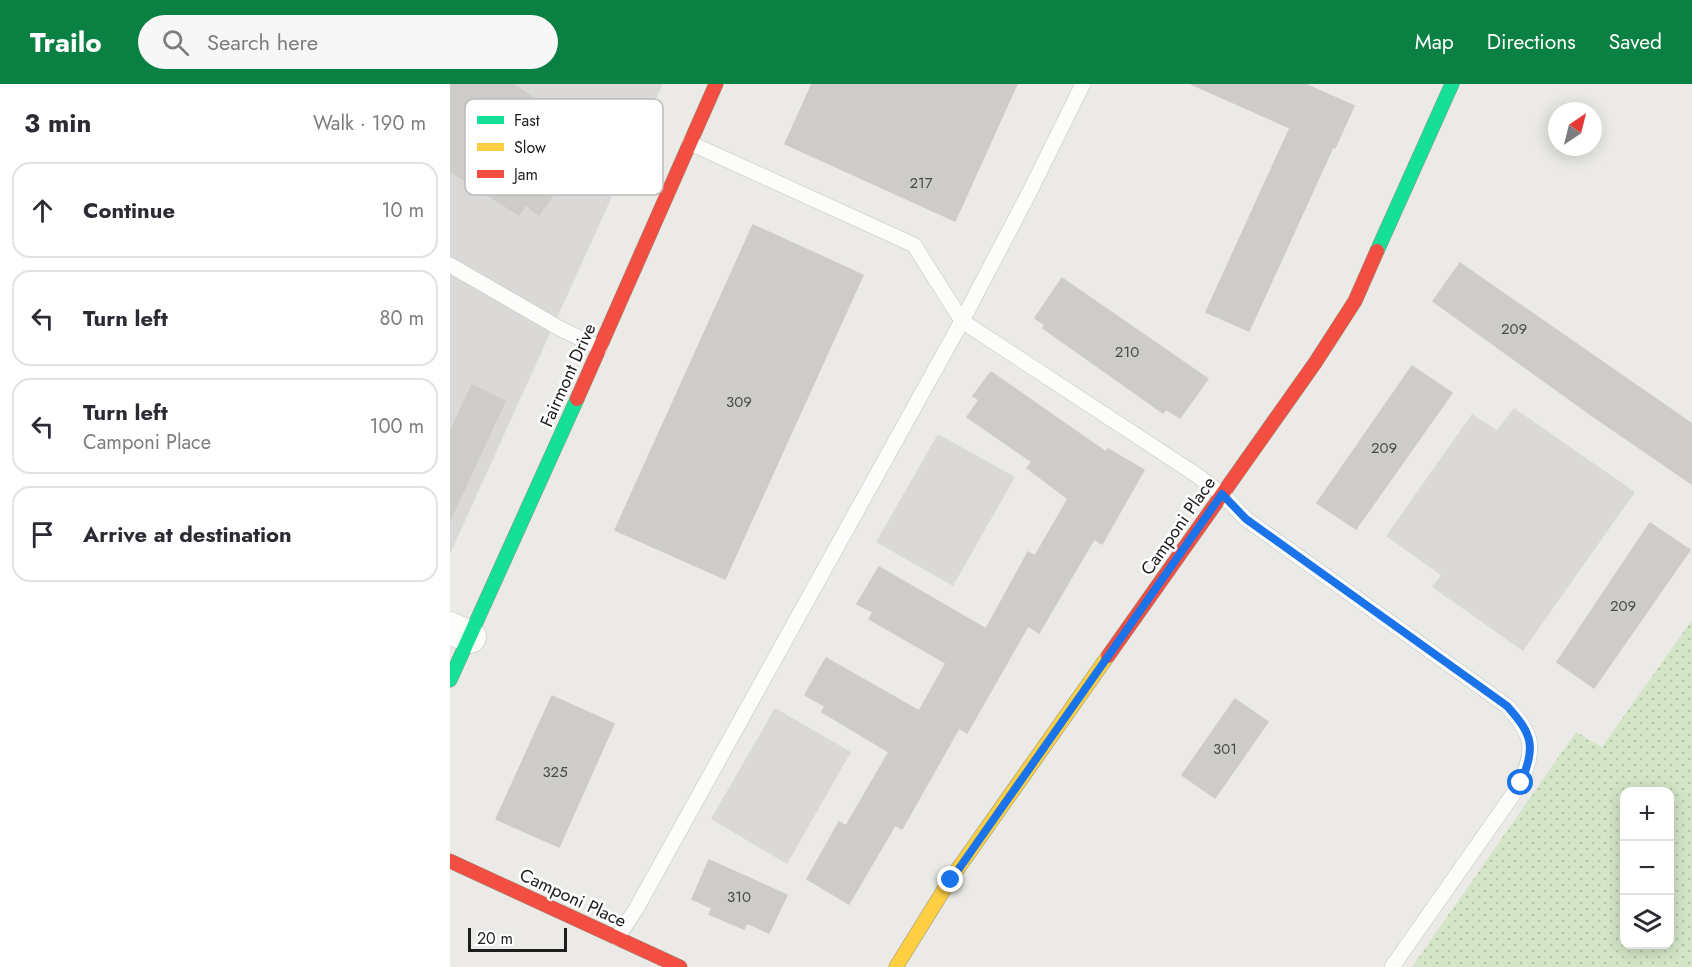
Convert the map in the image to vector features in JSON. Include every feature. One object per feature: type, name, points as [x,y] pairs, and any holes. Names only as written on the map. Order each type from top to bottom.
[{"type":"street","name":"Fairmont Drive","points":[[450,680],[460,633],[600,348],[716,84]]},
{"type":"street","name":"Camponi Place","points":[[896,967],[951,880],[1316,363],[1355,301],[1452,84]]},
{"type":"street","name":"Camponi Place","points":[[450,861],[680,967]]},
{"type":"lane","points":[[617,938],[636,909],[962,321],[1083,84]]},
{"type":"lane","points":[[690,143],[914,245],[962,321],[1195,474],[1222,494],[1246,519],[1507,706],[1522,723],[1530,742],[1529,762],[1521,783],[1392,967]]},
{"type":"lane","points":[[450,265],[560,328],[600,348]]},
{"type":"shaded area","points":[[450,84],[663,84],[656,99],[465,99],[465,195],[613,195],[450,554]]},
{"type":"shaded area","points":[[1514,408],[1635,492],[1523,651],[1432,587],[1441,575],[1386,536],[1472,414],[1497,430]]},
{"type":"shaded area","points":[[938,434],[1015,477],[953,586],[876,542]]},
{"type":"shaded area","points":[[775,708],[851,752],[787,864],[711,819]]},
{"type":"green space","points":[[1692,620],[1692,967],[1412,967],[1576,732],[1602,747]]},
{"type":"building","points":[[450,84],[513,84],[535,99],[465,99],[465,181],[450,171]]},
{"type":"building","points":[[812,84],[1017,84],[955,221],[785,144]]},
{"type":"building","points":[[1191,84],[1305,84],[1354,106],[1249,331],[1206,312],[1290,128]]},
{"type":"building","points":[[488,195],[553,195],[539,215],[525,205],[519,215]]},
{"type":"building","points":[[753,225],[863,275],[725,579],[615,530]]},
{"type":"building","points":[[1460,263],[1692,424],[1692,484],[1591,415],[1433,301]]},
{"type":"building","points":[[1062,278],[1208,379],[1180,418],[1166,409],[1163,413],[1043,328],[1045,325],[1035,318]]},
{"type":"building","points":[[1412,366],[1452,393],[1356,529],[1317,503]]},
{"type":"building","points":[[991,372],[1106,452],[1108,449],[1144,470],[1102,544],[1094,539],[1039,633],[1028,626],[967,733],[959,728],[902,829],[895,825],[849,904],[807,879],[839,822],[846,826],[889,752],[822,712],[825,706],[805,695],[826,658],[919,711],[946,663],[869,619],[873,612],[857,604],[879,567],[986,629],[1028,552],[1035,556],[1068,499],[1027,468],[1032,462],[967,417],[979,400],[973,396]]},
{"type":"building","points":[[472,385],[505,401],[450,520],[450,432]]},
{"type":"building","points":[[1650,523],[1690,550],[1594,688],[1557,662]]},
{"type":"building","points":[[552,696],[614,724],[559,847],[496,819]]},
{"type":"building","points":[[1235,699],[1268,722],[1215,798],[1182,775]]},
{"type":"building","points":[[709,860],[787,895],[769,933],[747,923],[744,929],[709,914],[712,908],[692,899]]},
{"type":"traffic: fast","points":[[1377,251],[1452,84]]},
{"type":"traffic: fast","points":[[450,680],[577,399]]},
{"type":"traffic: slow","points":[[896,967],[950,880],[1108,656]]},
{"type":"traffic: jam","points":[[577,399],[716,84]]},
{"type":"traffic: jam","points":[[1108,656],[1315,363],[1355,301],[1377,251]]},
{"type":"traffic: jam","points":[[450,861],[680,967]]},
{"type":"route","points":[[951,880],[1222,494],[1246,519],[1507,706],[1522,723],[1530,742],[1529,762],[1521,783]]}]
